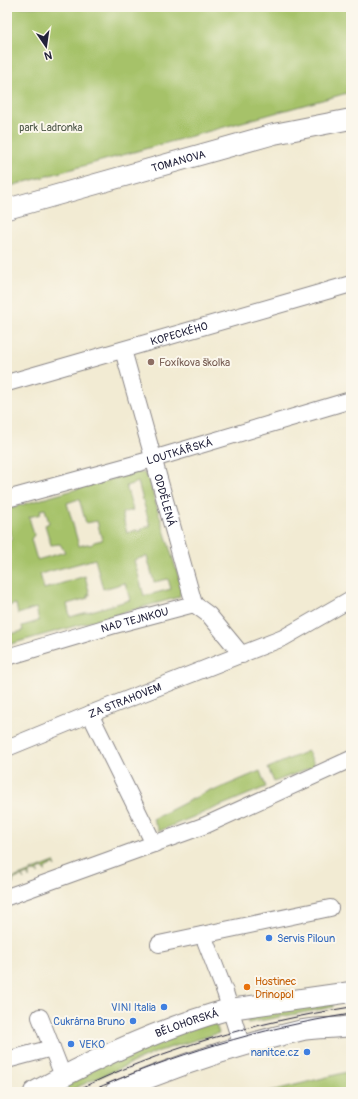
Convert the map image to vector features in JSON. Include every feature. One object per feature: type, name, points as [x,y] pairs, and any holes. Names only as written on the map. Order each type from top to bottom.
[{"type":"street","name":"TOMANOVA","points":[[7,209],[274,134],[351,118]]},
{"type":"street","name":"KOPECKÉHO","points":[[7,383],[351,284]]},
{"type":"street","name":"ODDĚLENÁ","points":[[123,350],[194,604]]},
{"type":"street","name":"LOUTKÁŘSKÁ","points":[[7,499],[153,459],[351,400]]},
{"type":"street","name":"ZA STRAHOVEM","points":[[7,748],[283,638],[351,599]]},
{"type":"street","points":[[194,604],[210,615],[242,655]]},
{"type":"street","name":"NAD TEJNKOU","points":[[7,656],[194,604]]},
{"type":"street","points":[[90,714],[154,844]]},
{"type":"street","points":[[7,897],[154,844],[243,809],[351,759]]},
{"type":"street","points":[[159,944],[330,908]]},
{"type":"street","points":[[203,935],[242,1047]]},
{"type":"street","name":"BĚLOHORSKÁ","points":[[34,1092],[63,1076],[131,1044],[181,1025],[230,1009],[351,992]]},
{"type":"street","points":[[40,1017],[63,1076]]},
{"type":"street","points":[[115,1092],[162,1073],[242,1047],[303,1030],[334,1029],[351,1026]]},
{"type":"street","points":[[7,1060],[52,1048]]},
{"type":"green space","name":"park Ladronka","points":[[7,7],[351,7],[351,92],[7,187]]},
{"type":"green space","points":[[137,472],[144,473],[148,478],[182,588],[179,597],[7,645],[7,623],[10,634],[23,631],[22,626],[39,621],[36,608],[18,614],[16,604],[7,606],[7,557],[9,556],[7,541],[12,539],[7,523],[7,509]],"holes":[[[138,482],[150,526],[142,528],[140,532],[136,530],[127,533],[122,513],[133,510],[126,486]],[[79,499],[86,523],[97,521],[102,540],[94,542],[91,545],[87,544],[79,546],[67,503]],[[45,509],[49,523],[45,525],[51,545],[60,544],[65,552],[37,560],[31,539],[34,535],[29,517],[41,514],[40,510]],[[147,556],[154,582],[168,579],[171,589],[144,596],[134,560]],[[95,559],[103,589],[125,583],[130,600],[70,617],[67,604],[88,598],[87,595],[90,595],[85,576],[44,589],[40,574]]]},
{"type":"green space","points":[[308,751],[315,766],[274,782],[268,768]]},
{"type":"green space","points":[[260,771],[266,787],[159,831],[153,819],[212,789],[213,791]]},
{"type":"green space","points":[[54,862],[56,867],[53,864],[45,868],[45,872],[43,868],[38,870],[38,874],[37,871],[29,873],[29,878],[28,874],[22,876],[24,880],[21,876],[13,880],[13,884],[11,879]]},
{"type":"green space","points":[[332,998],[333,1007],[248,1023],[247,1016]]},
{"type":"green space","points":[[214,1020],[219,1033],[159,1051],[66,1092],[51,1092],[126,1052]]},
{"type":"green space","points":[[351,1071],[351,1092],[267,1092]]},
{"type":"tram line","points":[[73,1092],[140,1063],[209,1039],[244,1029],[315,1013],[351,1007]]},
{"type":"tram line","points":[[88,1092],[152,1066],[217,1044],[283,1027],[351,1014]]},
{"type":"place","name":"Foxíkova školka","points":[[151,362]]},
{"type":"place","name":"Servis Piloun","points":[[269,938]]},
{"type":"place","name":"Hostinec Drinopol","points":[[247,987]]},
{"type":"place","name":"VINI Italia","points":[[164,1007]]},
{"type":"place","name":"Cukrárna Bruno","points":[[133,1021]]},
{"type":"place","name":"VEKO","points":[[71,1044]]},
{"type":"place","name":"nanitce.cz","points":[[307,1052]]}]
